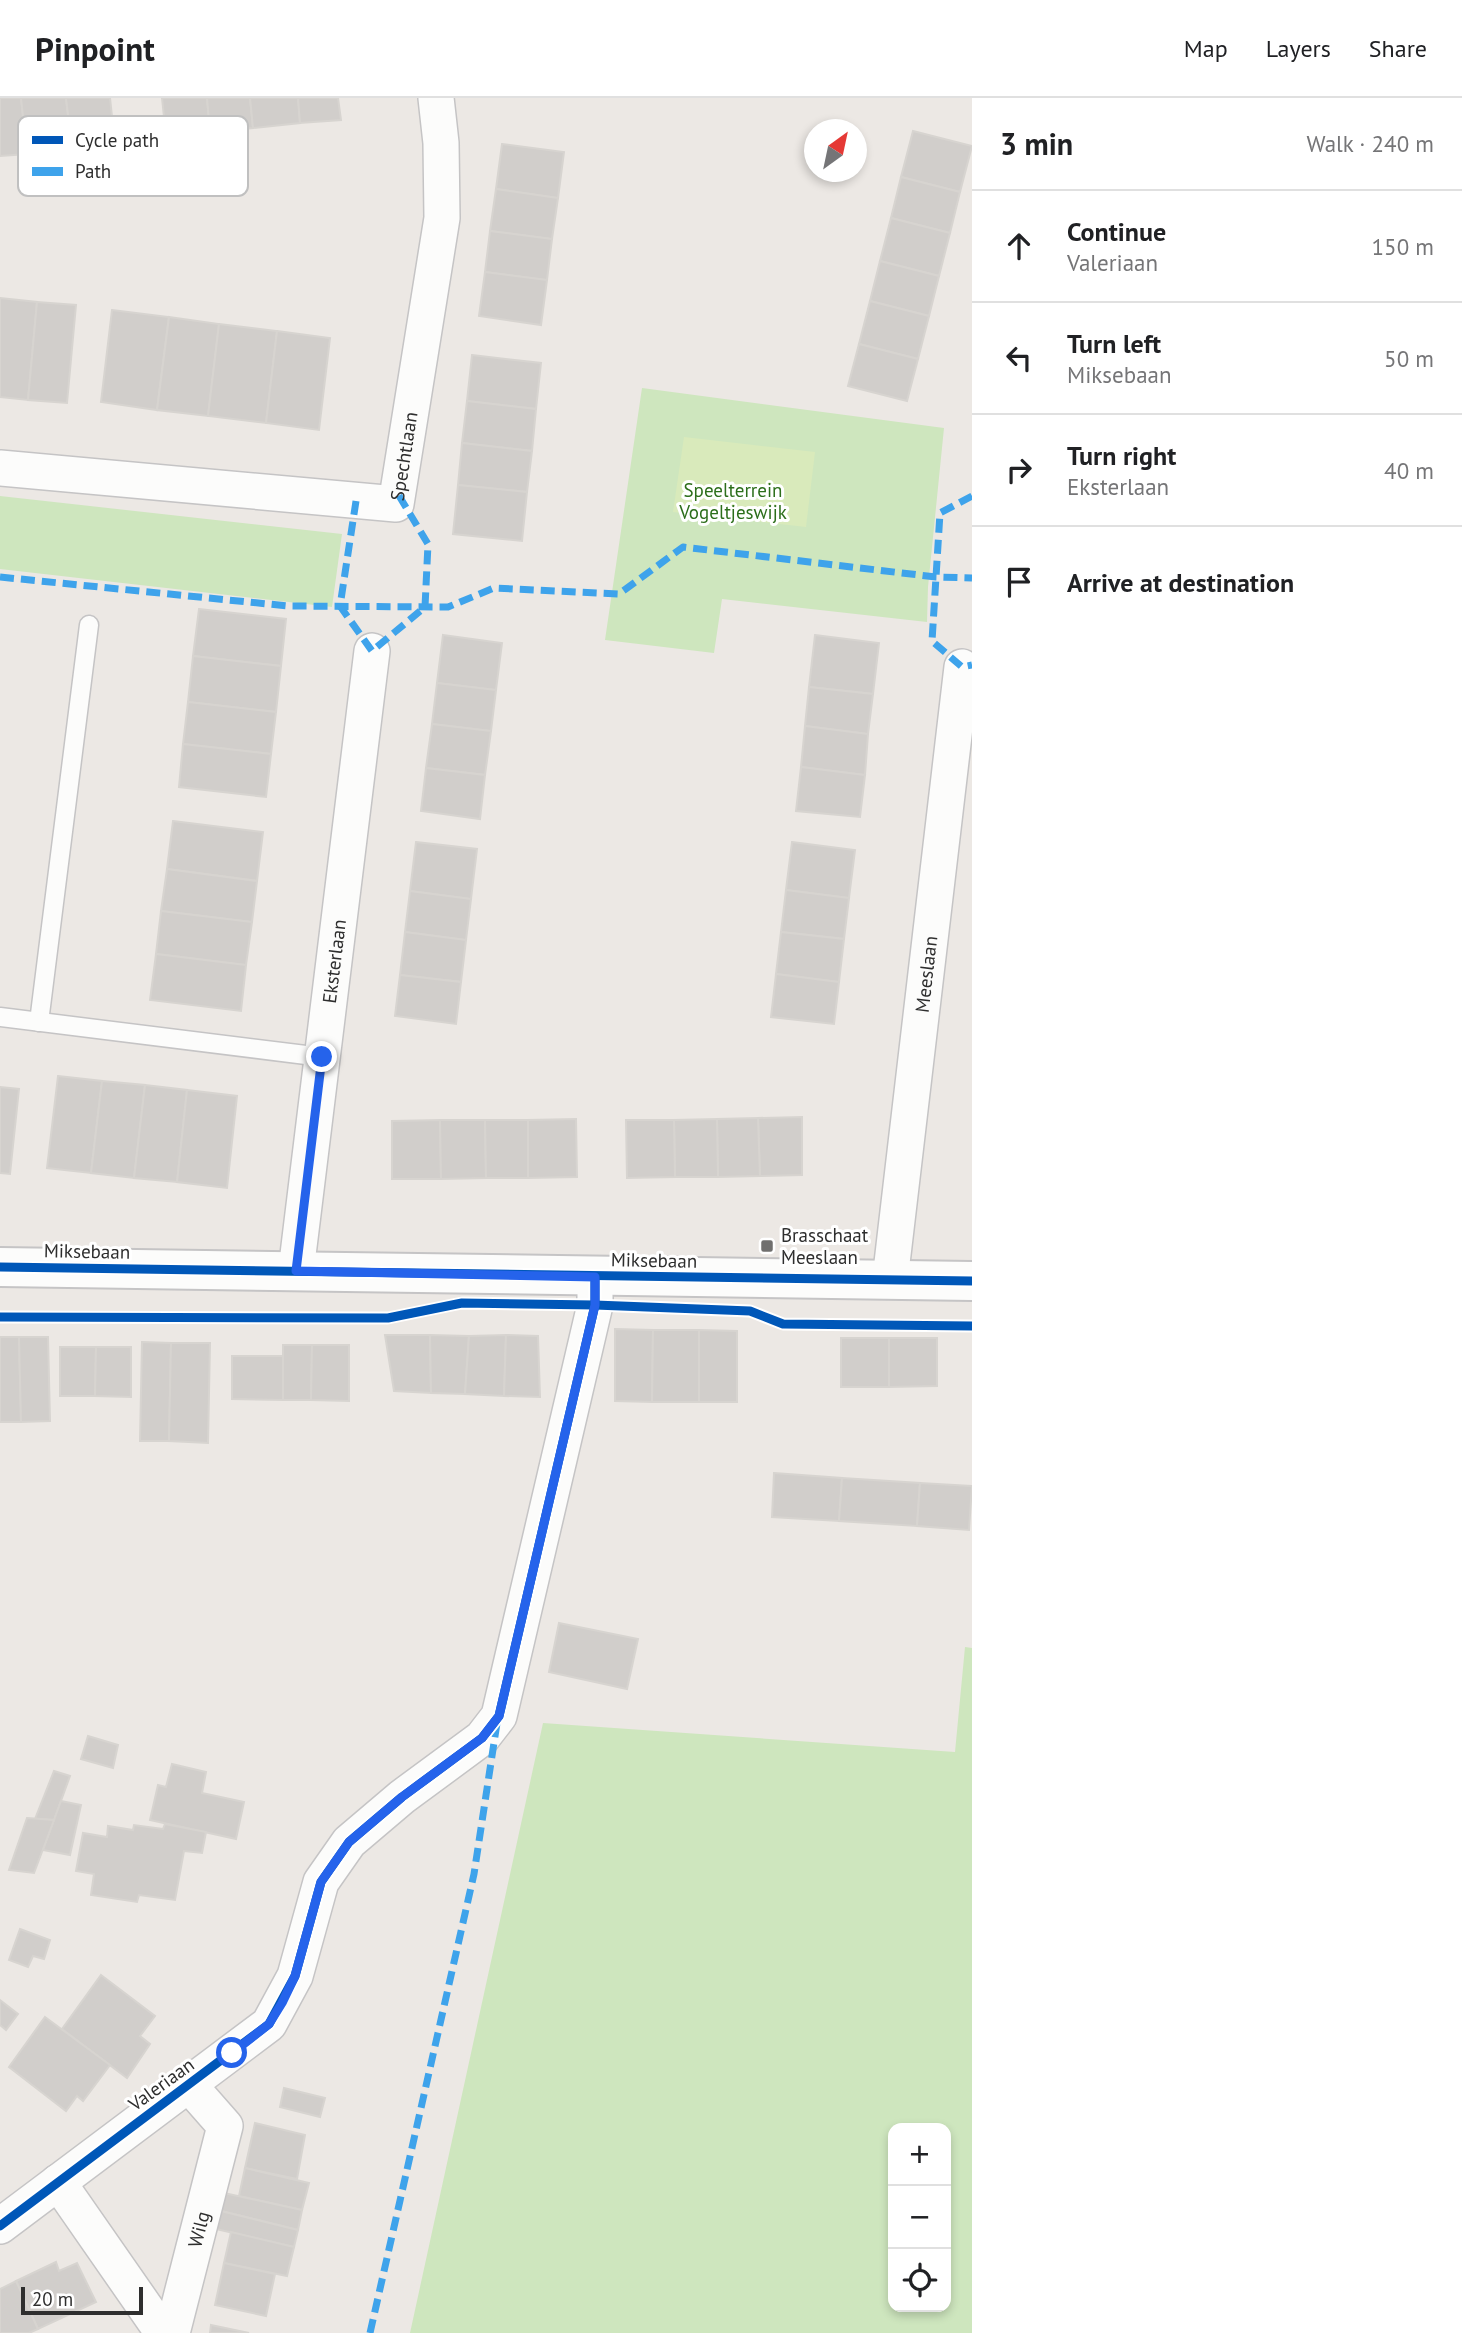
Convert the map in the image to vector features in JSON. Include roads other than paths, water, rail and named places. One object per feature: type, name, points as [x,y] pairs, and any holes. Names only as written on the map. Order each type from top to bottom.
[{"type":"street","name":"Spechtlaan","points":[[0,468],[396,504],[442,218],[441,144],[436,98]]},
{"type":"street","name":"Eksterlaan","points":[[296,1271],[372,651]]},
{"type":"street","name":"Meeslaan","points":[[890,1280],[962,667]]},
{"type":"street","name":"Miksebaan","points":[[0,1267],[972,1281]]},
{"type":"street","name":"Valeriaan","points":[[0,2225],[269,2024],[295,1976],[321,1882],[349,1842],[402,1797],[482,1738],[499,1716],[595,1305],[595,1277]]},
{"type":"street","name":"Wilg","points":[[172,2333],[225,2126],[189,2085]]},
{"type":"street","points":[[58,2182],[163,2333]]},
{"type":"lane","points":[[39,1022],[89,625]]},
{"type":"lane","points":[[0,1017],[322,1057]]},
{"type":"place","name":"Brasschaat Meeslaan","points":[[767,1246]]},
{"type":"park label","name":"Speelterrein Vogeltjeswijk","points":[[733,501]]}]
